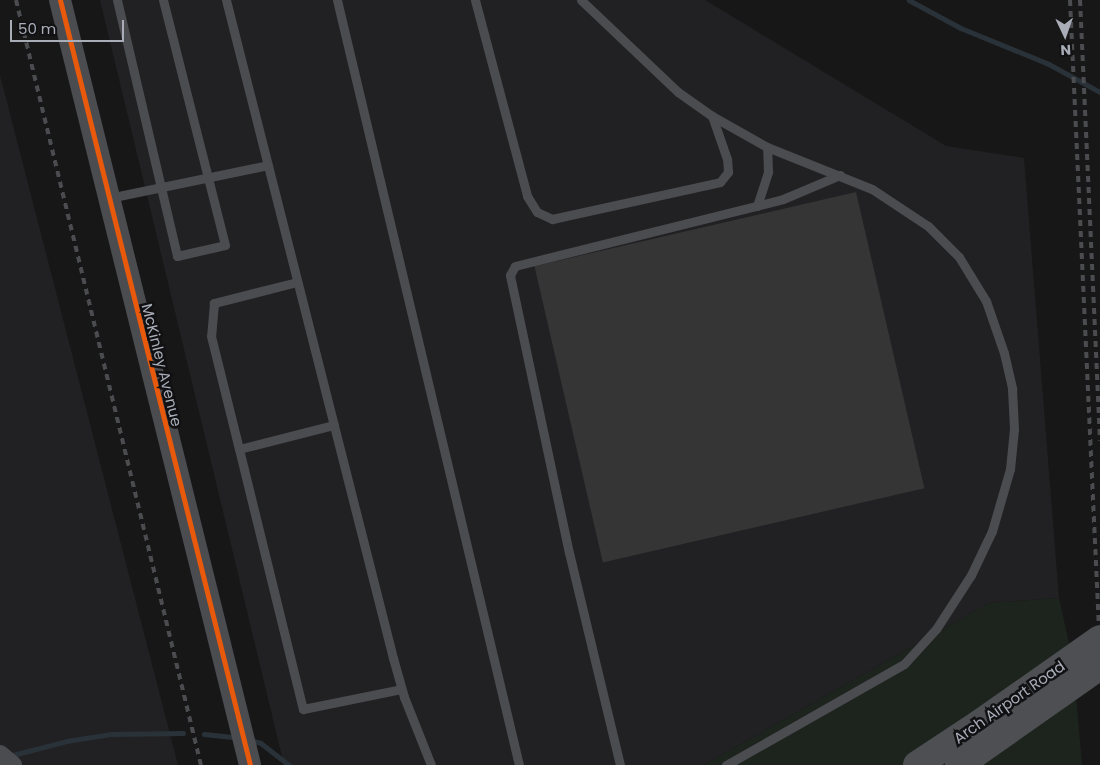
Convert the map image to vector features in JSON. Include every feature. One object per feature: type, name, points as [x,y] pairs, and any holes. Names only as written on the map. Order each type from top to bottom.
[{"type":"main road","name":"Arch Airport Road","points":[[917,765],[1100,639]]},
{"type":"main road","name":"Arch Airport Road","points":[[969,758],[1100,666]]},
{"type":"street","name":"McKinley Avenue","points":[[60,0],[250,765]]},
{"type":"street","points":[[0,754],[13,765]]},
{"type":"lane","points":[[117,0],[177,256],[225,245],[163,0]]},
{"type":"lane","points":[[226,0],[401,689],[431,765]]},
{"type":"lane","points":[[337,0],[519,765]]},
{"type":"lane","points":[[474,0],[527,196],[537,212],[552,219],[720,182],[728,172],[712,116]]},
{"type":"lane","points":[[581,0],[678,92],[712,116],[767,147],[840,175],[872,190],[928,226],[960,257],[986,301],[1004,353],[1012,388],[1014,429],[1010,469],[992,531],[971,576],[936,629],[904,664],[726,765]]},
{"type":"lane","points":[[757,206],[768,172],[767,147]]},
{"type":"lane","points":[[108,198],[268,165]]},
{"type":"lane","points":[[620,765],[569,554],[510,275],[515,266],[757,206],[813,189],[840,175]]},
{"type":"lane","points":[[297,282],[214,303],[211,336],[303,709],[401,689]]},
{"type":"lane","points":[[239,449],[334,425]]},
{"type":"shaded area","points":[[100,0],[705,0],[946,146],[1024,158],[1059,598],[989,603],[704,765],[284,765]]},
{"type":"shaded area","points":[[0,75],[178,765],[0,765]]},
{"type":"shaded area","points":[[1059,598],[1073,661],[1082,765],[704,765],[989,603]]},
{"type":"building","points":[[856,192],[924,488],[603,562],[534,266]]},
{"type":"waterway","points":[[909,0],[961,28],[1049,64],[1100,92]]},
{"type":"waterway","points":[[9,756],[67,741],[111,734],[183,733]]},
{"type":"waterway","points":[[204,734],[235,737]]},
{"type":"waterway","points":[[250,740],[261,743],[289,765]]},
{"type":"railway","points":[[16,0],[201,765]]},
{"type":"railway","points":[[1070,0],[1100,650]]},
{"type":"railway","points":[[1080,0],[1100,441]]},
{"type":"cycle path","points":[[60,0],[250,765]]}]
